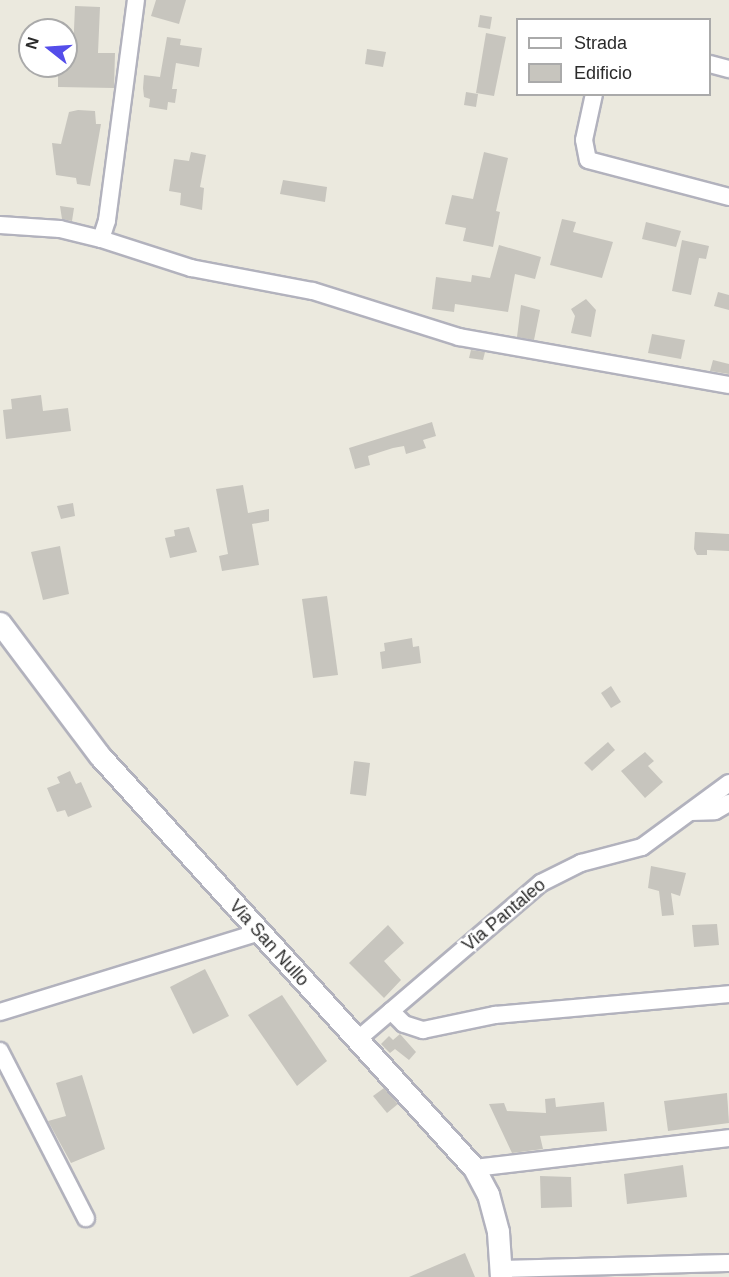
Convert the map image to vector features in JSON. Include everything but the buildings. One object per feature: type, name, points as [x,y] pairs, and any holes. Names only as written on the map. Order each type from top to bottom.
[{"type":"street","points":[[101,239],[107,220],[136,0]]},
{"type":"street","points":[[711,64],[729,69]]},
{"type":"street","points":[[594,96],[584,140],[588,160],[729,197]]},
{"type":"street","points":[[0,225],[60,229],[101,239],[191,268],[313,291],[459,337],[729,385]]},
{"type":"street","name":"Via San Nullo","points":[[0,623],[100,756],[474,1168],[488,1194],[498,1232],[500,1273]]},
{"type":"street","name":"Via Pantaleo","points":[[357,1040],[541,883],[581,863],[642,847],[729,783]]},
{"type":"street","points":[[691,812],[715,811],[729,803]]},
{"type":"street","points":[[0,1012],[260,932]]},
{"type":"street","points":[[391,1011],[404,1024],[423,1030],[495,1015],[729,994]]},
{"type":"street","points":[[0,1051],[86,1218]]},
{"type":"street","points":[[474,1168],[729,1138]]},
{"type":"street","points":[[500,1273],[729,1263]]}]
